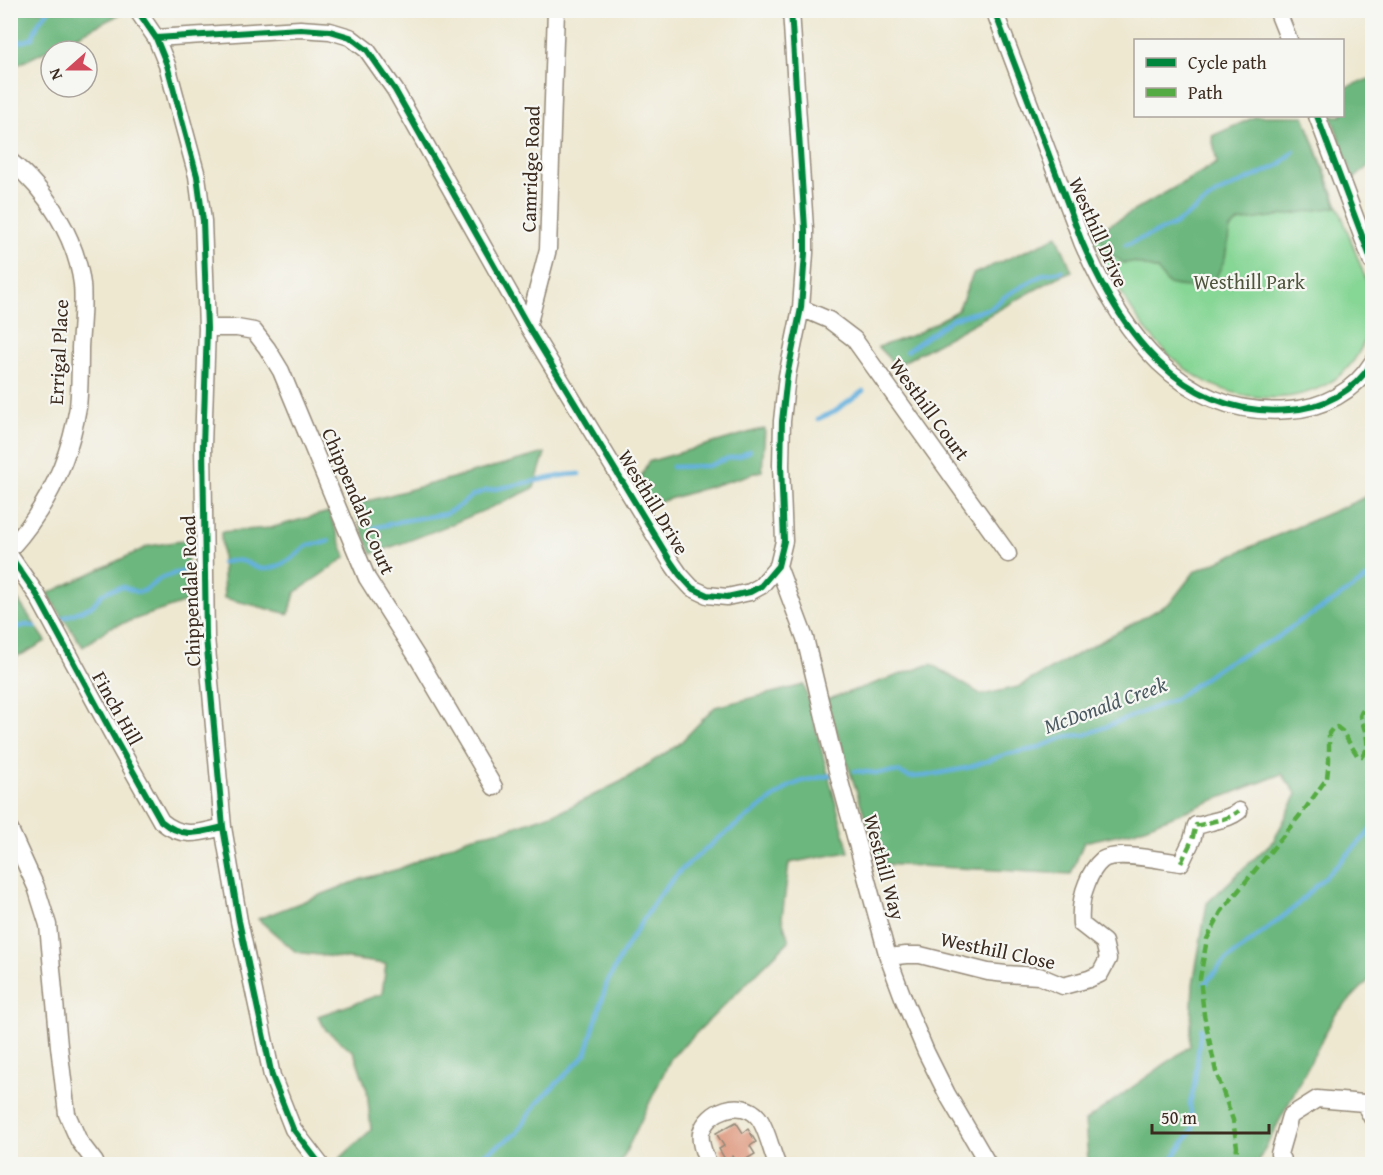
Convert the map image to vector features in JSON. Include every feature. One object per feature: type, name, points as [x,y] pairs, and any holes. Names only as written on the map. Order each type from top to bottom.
[{"type":"street","name":"Chippendale Road","points":[[137,10],[156,38],[167,65],[197,177],[203,221],[207,328],[203,446],[206,637],[223,827],[239,921],[272,1076],[293,1129],[320,1164]]},
{"type":"street","name":"Camridge Road","points":[[528,326],[548,249],[556,10]]},
{"type":"street","points":[[778,566],[784,541],[782,421],[787,376],[801,308],[805,253],[790,10]]},
{"type":"street","name":"Westhill Drive","points":[[994,10],[1094,272],[1119,314],[1144,347],[1161,364],[1186,385],[1207,396],[1228,405],[1268,411],[1295,410],[1327,401],[1354,384],[1372,363]]},
{"type":"street","points":[[1277,10],[1289,39]]},
{"type":"street","name":"Westhill Drive","points":[[156,38],[300,29],[330,31],[350,37],[367,50],[395,90],[528,326],[680,575],[692,588],[707,595],[727,597],[750,592],[761,586],[778,566]]},
{"type":"street","points":[[1317,117],[1372,262]]},
{"type":"street","name":"Errigal Place","points":[[10,161],[20,169],[53,207],[78,263],[82,287],[78,406],[71,444],[57,478],[39,512],[28,530],[10,549]]},
{"type":"street","name":"Westhill Court","points":[[801,308],[829,320],[854,339],[1008,554]]},
{"type":"street","name":"Chippendale Court","points":[[207,328],[237,328],[254,331],[267,348],[281,371],[367,578],[419,660],[494,787]]},
{"type":"street","name":"Finch Hill","points":[[10,556],[37,595],[162,821],[173,830],[184,833],[199,833],[223,827]]},
{"type":"street","name":"Westhill Way","points":[[778,566],[805,638],[835,763],[888,957],[926,1052],[947,1094],[988,1164]]},
{"type":"street","name":"Westhill Close","points":[[888,957],[927,956],[988,972],[1039,976],[1063,986],[1089,979],[1100,974],[1108,959],[1104,942],[1081,924],[1079,908],[1091,872],[1103,859],[1120,855],[1180,863],[1192,840],[1196,825],[1200,826],[1229,818],[1239,811]]},
{"type":"street","points":[[10,830],[36,887],[48,925],[58,1046],[68,1114],[79,1141],[95,1162]]},
{"type":"street","points":[[1284,1164],[1279,1154],[1290,1116],[1317,1099],[1364,1103],[1372,1118]]},
{"type":"street","points":[[708,1164],[701,1133],[711,1118],[734,1107],[748,1110],[759,1118],[777,1164]]},
{"type":"green space","points":[[115,10],[119,15],[70,39],[39,39],[39,54],[11,68],[11,11]]},
{"type":"green space","points":[[1372,78],[1372,163],[1354,179],[1331,117],[1344,117],[1344,88]]},
{"type":"green space","points":[[1255,117],[1304,117],[1337,207],[1238,222],[1230,229],[1225,258],[1215,280],[1197,286],[1168,284],[1157,270],[1133,262],[1124,263],[1111,254],[1097,232],[1217,163],[1212,136]]},
{"type":"green space","name":"Westhill Park","points":[[1304,117],[1369,288],[1368,325],[1358,354],[1339,376],[1314,390],[1284,397],[1253,397],[1222,389],[1193,374],[1160,346],[1121,293],[1092,235],[1097,232],[1111,254]]},
{"type":"green space","points":[[1057,235],[1072,271],[896,366],[878,347],[916,334],[958,310],[973,274]]},
{"type":"green space","points":[[765,429],[762,471],[649,505],[637,485],[648,462]]},
{"type":"green space","points":[[545,453],[534,488],[454,523],[372,554],[353,505]]},
{"type":"green space","points":[[1372,493],[1372,977],[1335,1015],[1260,1158],[1259,1164],[1079,1164],[1088,1160],[1085,1121],[1190,1046],[1193,984],[1207,903],[1274,840],[1297,794],[1282,774],[1134,831],[1084,842],[1071,874],[881,864],[826,700],[931,664],[982,695],[1018,687],[1170,603],[1195,571]]},
{"type":"green space","points":[[329,512],[346,557],[295,593],[289,614],[224,598],[221,532],[270,528]]},
{"type":"green space","points":[[188,540],[186,602],[109,628],[83,647],[47,594],[149,546]]},
{"type":"green space","points":[[11,590],[46,641],[11,658]]},
{"type":"green space","points":[[804,685],[849,852],[789,863],[782,918],[789,941],[671,1058],[620,1164],[340,1164],[337,1161],[371,1130],[367,1090],[354,1052],[326,1030],[318,1016],[382,994],[386,964],[296,952],[258,919],[362,879],[399,869],[470,837],[511,828],[566,809],[622,781],[678,745],[715,707]]},
{"type":"building","points":[[736,1122],[743,1133],[748,1129],[756,1142],[750,1146],[755,1154],[738,1164],[733,1156],[726,1161],[719,1149],[724,1146],[716,1133]]},
{"type":"waterway","points":[[10,43],[32,38],[39,22],[49,10]]},
{"type":"waterway","points":[[1126,245],[1174,225],[1218,193],[1280,165],[1294,151]]},
{"type":"waterway","points":[[907,351],[952,319],[991,308],[1007,295],[1044,274],[1062,271]]},
{"type":"waterway","points":[[818,419],[834,412],[863,391]]},
{"type":"waterway","points":[[672,467],[708,466],[750,451]]},
{"type":"waterway","points":[[374,528],[445,514],[472,496],[485,491],[579,474]]},
{"type":"waterway","points":[[222,563],[239,561],[260,569],[271,568],[289,560],[307,546],[329,541]]},
{"type":"waterway","points":[[63,618],[92,606],[102,594],[110,590],[123,587],[137,592],[144,591],[161,578],[187,571]]},
{"type":"waterway","name":"McDonald Creek","points":[[855,771],[898,772],[910,777],[925,776],[967,768],[1007,754],[1035,749],[1068,736],[1085,735],[1173,700],[1226,663],[1277,638],[1372,576]]},
{"type":"waterway","points":[[10,629],[27,625],[35,627]]},
{"type":"waterway","name":"McDonald Creek","points":[[469,1164],[516,1134],[537,1103],[586,1054],[607,983],[627,945],[657,898],[681,870],[719,838],[790,786],[832,775]]},
{"type":"waterway","points":[[1205,984],[1222,964],[1294,908],[1366,836],[1372,827]]},
{"type":"waterway","points":[[1169,1164],[1193,1129],[1190,1103],[1201,1028]]},
{"type":"marked path","points":[[1235,1164],[1237,1147],[1233,1120],[1216,1072],[1204,1015],[1200,978],[1207,939],[1221,912],[1305,809],[1327,778],[1329,733],[1333,728],[1337,727],[1342,731],[1357,755],[1362,756],[1365,752],[1367,737],[1360,716],[1364,709],[1372,706]]},
{"type":"marked path","points":[[1181,863],[1196,825],[1226,818],[1239,811]]},
{"type":"cycle path","points":[[137,10],[156,38],[167,65],[197,176],[203,221],[207,328],[203,446],[206,637],[223,827],[239,921],[272,1076],[293,1129],[320,1164]]},
{"type":"cycle path","points":[[156,38],[300,29],[330,31],[350,37],[367,50],[395,90],[528,326],[671,562],[692,588],[707,595],[727,597],[750,592],[761,586],[778,566],[784,541],[782,421],[787,376],[801,308],[805,253],[791,10]]},
{"type":"cycle path","points":[[994,10],[1082,242],[1097,275],[1135,336],[1159,362],[1186,384],[1216,400],[1250,409],[1289,410],[1314,406],[1337,397],[1356,382],[1372,363]]},
{"type":"cycle path","points":[[1317,117],[1372,262]]},
{"type":"cycle path","points":[[10,556],[37,595],[161,821],[176,830],[191,833],[223,827]]}]
